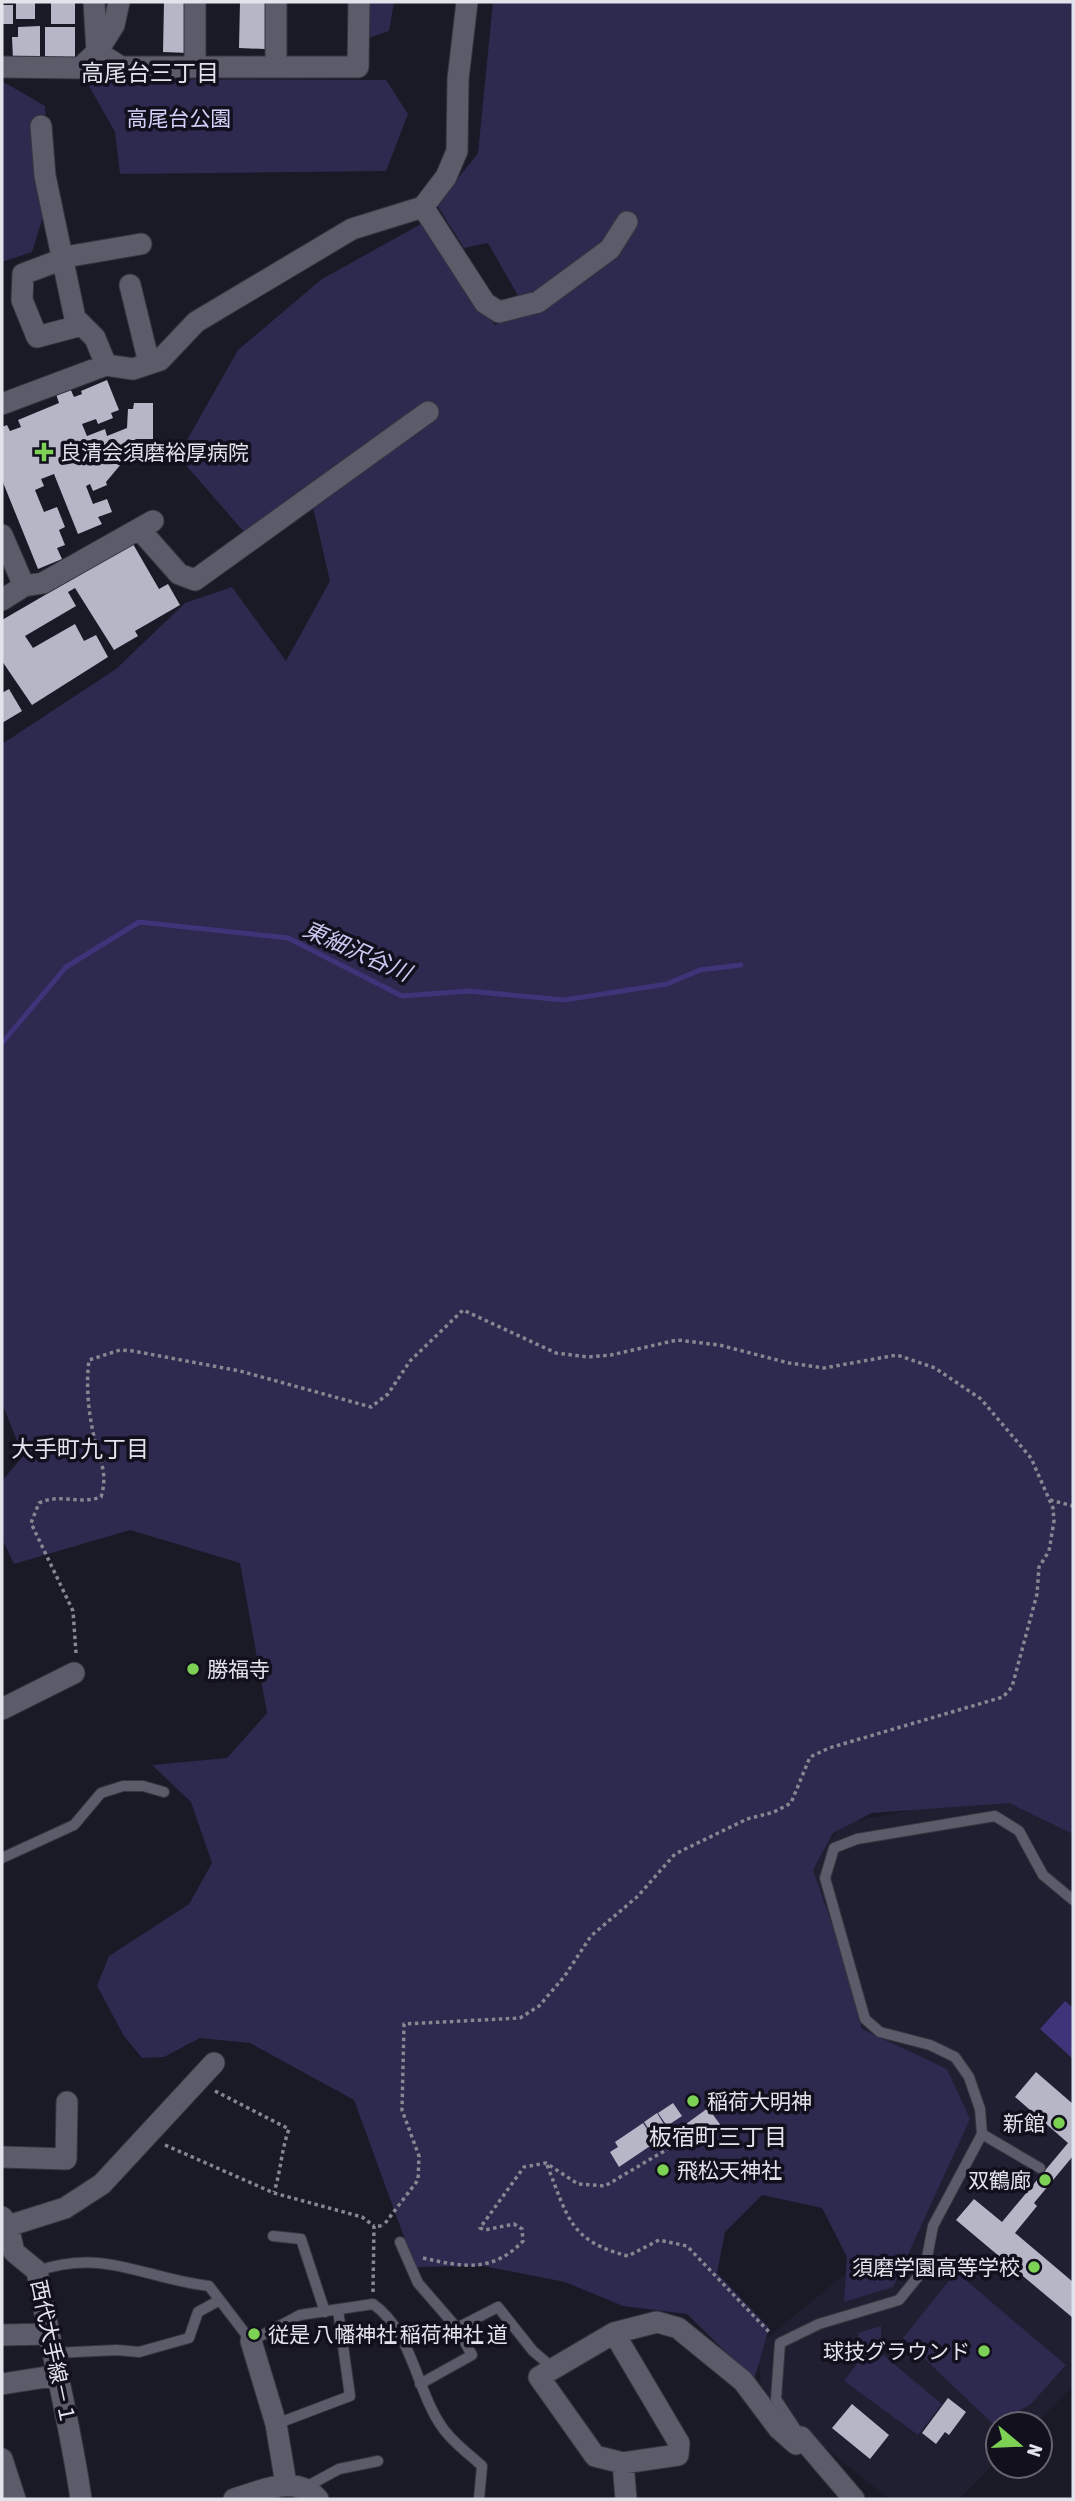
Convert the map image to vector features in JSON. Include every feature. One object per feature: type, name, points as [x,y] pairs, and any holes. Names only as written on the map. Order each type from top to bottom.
[{"type":"street","points":[[94,2],[97,52]]},
{"type":"street","points":[[2,67],[80,68],[97,52],[114,25],[119,2]]},
{"type":"street","points":[[195,2],[195,67]]},
{"type":"street","points":[[276,2],[276,67]]},
{"type":"street","points":[[97,52],[121,67],[358,66],[359,2]]},
{"type":"street","points":[[2,404],[106,365],[133,369],[160,360],[196,322],[352,229],[423,207],[446,177],[457,151],[458,79],[467,2]]},
{"type":"street","points":[[41,126],[45,176],[75,318],[95,338],[106,365]]},
{"type":"street","points":[[423,207],[485,303],[499,312],[538,302],[610,248],[627,222]]},
{"type":"street","points":[[82,325],[37,337],[22,300],[23,274],[63,260],[141,244]]},
{"type":"street","points":[[130,285],[149,363]]},
{"type":"street","points":[[2,600],[24,586],[43,583],[147,525],[179,574],[195,580],[428,412]]},
{"type":"street","points":[[2,534],[24,586]]},
{"type":"street","points":[[2,1709],[74,1673]]},
{"type":"street","points":[[5,2222],[65,2208],[102,2184],[214,2063]]},
{"type":"street","points":[[2,2157],[66,2159],[67,2102]]},
{"type":"street","name":"西代大手線－１","points":[[5,2222],[8,2253],[37,2271],[70,2422],[80,2499]]},
{"type":"street","points":[[614,2333],[679,2443],[678,2455],[623,2463],[594,2456],[539,2377],[614,2333],[657,2322],[678,2328],[743,2381],[779,2429],[796,2444],[801,2437],[854,2499]]},
{"type":"street","points":[[2,2335],[51,2343]]},
{"type":"street","points":[[234,2499],[303,2490],[276,2424],[251,2341]]},
{"type":"street","points":[[2,2384],[59,2375]]},
{"type":"street","points":[[2,2459],[10,2498]]},
{"type":"street","points":[[623,2463],[626,2499]]},
{"type":"lane","points":[[2,1858],[74,1825],[101,1793],[123,1786],[143,1786],[164,1792]]},
{"type":"lane","points":[[801,2437],[776,2399],[780,2343],[819,2324],[899,2300],[925,2268],[933,2226],[982,2134],[980,2109],[969,2077],[955,2057],[930,2045],[880,2032],[865,2019],[825,1878],[834,1848],[857,1839],[996,1816],[1020,1831],[1042,1875],[1073,1900]]},
{"type":"lane","points":[[982,2134],[1040,2168]]},
{"type":"lane","points":[[273,2236],[301,2239],[325,2312]]},
{"type":"lane","points":[[400,2242],[418,2283],[457,2328],[472,2355],[420,2384]]},
{"type":"lane","points":[[37,2271],[75,2260],[104,2261],[176,2282],[209,2286],[251,2341],[300,2315],[373,2304],[388,2316],[443,2429],[482,2466],[480,2499]]},
{"type":"lane","points":[[51,2343],[139,2352],[190,2338],[198,2312],[218,2301]]},
{"type":"lane","points":[[457,2328],[498,2307],[533,2351],[553,2368]]},
{"type":"lane","points":[[276,2424],[350,2396],[338,2310]]},
{"type":"lane","points":[[303,2490],[339,2469],[378,2461]]},
{"type":"path","points":[[74,1673],[73,1611],[31,1523],[39,1503],[51,1497],[88,1502],[101,1497],[106,1480],[91,1421],[86,1384],[89,1360],[120,1350],[240,1371],[371,1407],[388,1394],[410,1362],[463,1310],[556,1353],[588,1357],[611,1355],[677,1340],[719,1345],[789,1363],[824,1368],[897,1355],[935,1368],[981,1399],[1031,1458],[1050,1500],[1054,1521],[1049,1551],[1039,1567],[1037,1594],[1017,1676],[1003,1697],[829,1748],[810,1757],[791,1803],[774,1812],[747,1819],[675,1854],[638,1896],[591,1936],[564,1977],[539,2006],[520,2018],[404,2024],[402,2110],[419,2156],[418,2180],[383,2226],[374,2226],[362,2217],[274,2193],[144,2136]]},
{"type":"path","points":[[1050,1500],[1073,1506]]},
{"type":"path","points":[[197,2081],[289,2129],[280,2155],[281,2170],[274,2193]]},
{"type":"path","points":[[400,2242],[423,2258],[478,2267],[512,2253],[523,2241],[522,2229],[514,2224],[485,2230],[480,2228],[481,2223],[524,2167],[546,2163],[578,2184],[605,2186],[681,2141]]},
{"type":"path","points":[[546,2163],[569,2218],[582,2237],[602,2249],[628,2256],[659,2239],[687,2246],[780,2343]]},
{"type":"path","points":[[373,2304],[374,2226]]},
{"type":"shaded area","points":[[1073,1759],[1073,2386],[1049,2410],[984,2410],[984,2474],[959,2499],[889,2499],[762,2397],[757,2346],[917,2215],[851,2040],[810,1864],[844,1823],[1051,1783]]},
{"type":"shaded area","points":[[1065,2001],[1073,2008],[1072,2058],[1040,2029]]},
{"type":"green space","points":[[369,2],[394,2],[389,31],[366,39]]},
{"type":"green space","points":[[493,2],[1073,2],[1073,1834],[1009,1803],[872,1813],[833,1833],[813,1870],[839,1944],[862,2029],[947,2069],[970,2119],[893,2287],[844,2302],[847,2257],[822,2208],[762,2195],[725,2232],[717,2273],[769,2328],[754,2380],[687,2314],[623,2306],[565,2282],[484,2266],[415,2267],[354,2100],[250,2043],[200,2038],[164,2057],[142,2058],[124,2036],[97,1986],[109,1956],[189,1904],[212,1863],[191,1802],[152,1765],[227,1758],[267,1713],[240,1563],[130,1530],[14,1564],[2,1539],[2,1481],[23,1456],[2,1403],[2,744],[116,669],[185,603],[232,587],[286,661],[330,581],[308,486],[244,532],[178,456],[238,350],[322,279],[421,224],[495,325],[525,308],[488,243],[464,248],[437,205],[478,153]]},
{"type":"green space","name":"高尾台公園","points":[[85,79],[386,80],[408,114],[386,171],[120,174],[115,132]]},
{"type":"green space","points":[[2,81],[45,106],[50,194],[32,252],[2,262]]},
{"type":"green space","name":"球技グラウンド","points":[[956,2272],[1066,2365],[1031,2404],[1020,2410],[984,2410],[984,2415],[903,2338]]},
{"type":"green space","points":[[881,2326],[881,2353],[942,2404],[918,2435],[844,2381],[859,2361],[858,2333]]},
{"type":"building","points":[[16,2],[35,2],[35,19],[16,19]]},
{"type":"building","points":[[51,2],[75,2],[75,24],[51,24]]},
{"type":"building","points":[[164,2],[190,2],[188,53],[163,52]]},
{"type":"building","points":[[240,2],[267,2],[265,49],[239,48]]},
{"type":"building","points":[[2,5],[13,5],[13,24],[2,24]]},
{"type":"building","points":[[40,26],[40,59],[13,60],[12,37],[18,37],[18,27]]},
{"type":"building","points":[[45,27],[75,27],[75,58],[45,59]]},
{"type":"building","points":[[107,380],[119,410],[111,413],[113,418],[98,424],[96,419],[82,424],[87,436],[105,429],[107,436],[127,428],[128,409],[133,409],[134,403],[153,403],[153,439],[136,439],[130,443],[127,457],[106,482],[107,485],[93,491],[90,484],[86,486],[93,504],[107,499],[112,512],[98,517],[102,524],[78,534],[54,474],[41,479],[44,486],[35,490],[44,512],[57,507],[65,527],[59,530],[65,545],[57,548],[62,559],[38,569],[2,480],[2,427],[7,425],[10,431],[21,427],[18,420],[59,403],[56,394],[70,388],[74,397],[82,394],[81,391]]},
{"type":"building","points":[[133,544],[159,589],[168,584],[180,605],[135,631],[138,636],[114,650],[75,588],[68,592],[76,606],[25,636],[33,648],[75,624],[84,641],[96,635],[108,657],[32,705],[2,661],[2,620]]},
{"type":"building","points":[[9,689],[22,711],[2,723],[2,693]]},
{"type":"building","points":[[1036,2072],[1073,2104],[1073,2156],[1034,2203],[1037,2206],[1015,2233],[1073,2282],[1073,2318],[956,2220],[974,2199],[1002,2222],[1068,2143],[1015,2097]]},
{"type":"building","name":"稲荷大明神","points":[[694,2095],[699,2102],[691,2107],[686,2100]]},
{"type":"building","points":[[673,2103],[682,2116],[667,2126],[658,2113]]},
{"type":"building","points":[[708,2108],[722,2127],[699,2143],[695,2138],[691,2141],[684,2131],[688,2128],[686,2124]]},
{"type":"building","points":[[657,2113],[667,2129],[654,2137],[644,2122]]},
{"type":"building","points":[[643,2123],[656,2142],[619,2167],[610,2152],[618,2147],[615,2142]]},
{"type":"building","name":"飛松天神社","points":[[665,2164],[669,2170],[661,2176],[656,2169]]},
{"type":"building","points":[[948,2398],[966,2412],[949,2435],[945,2432],[936,2444],[922,2433]]},
{"type":"building","points":[[852,2404],[889,2435],[870,2459],[832,2428]]},
{"type":"waterway","name":"東細沢谷川","points":[[2,1043],[66,967],[139,922],[288,938],[402,996],[469,991],[564,1000],[667,984],[700,970],[741,965]]},
{"type":"place","name":"良清会須磨裕厚病院","points":[[44,452]]},
{"type":"place","name":"勝福寺","points":[[193,1669]]},
{"type":"place","name":"稲荷大明神","points":[[693,2101]]},
{"type":"place","name":"新館","points":[[1059,2123]]},
{"type":"place","name":"飛松天神社","points":[[663,2170]]},
{"type":"place","name":"双鶴廊","points":[[1045,2180]]},
{"type":"place","name":"須磨学園高等学校","points":[[1034,2267]]},
{"type":"place","name":"従是 八幡神社 稲荷神社 道","points":[[254,2334]]},
{"type":"place","name":"球技グラウンド","points":[[984,2351]]},
{"type":"district","name":"高尾台三丁目","points":[[150,73]]},
{"type":"district","name":"大手町九丁目","points":[[80,1449]]},
{"type":"district","name":"板宿町三丁目","points":[[718,2137]]}]
